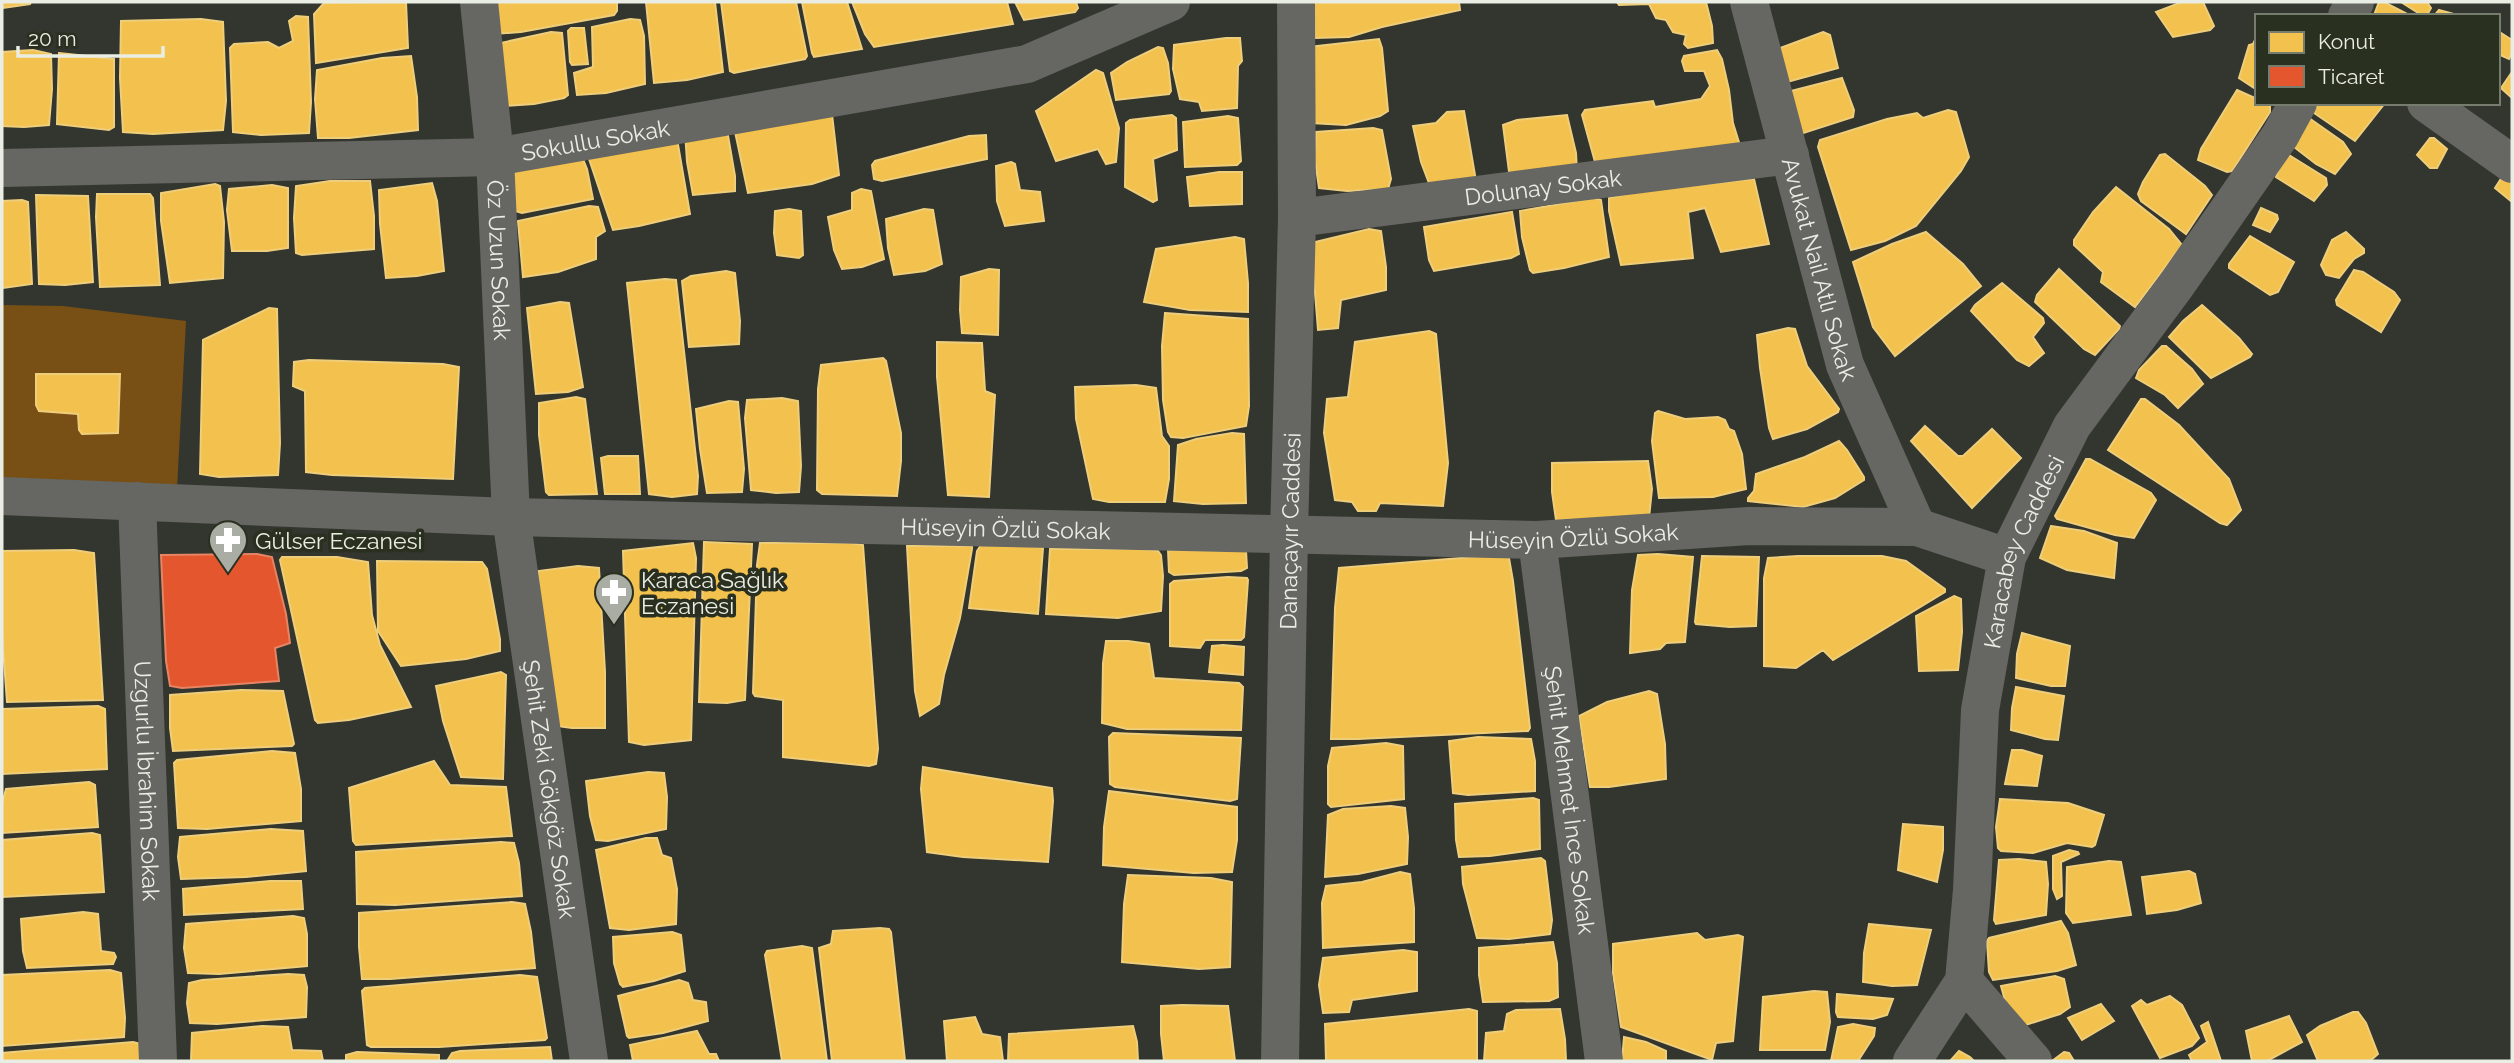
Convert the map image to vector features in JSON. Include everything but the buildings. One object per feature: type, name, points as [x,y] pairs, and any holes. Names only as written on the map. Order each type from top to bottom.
[{"type":"street","name":"Öz Uzun Sokak","points":[[479,2],[495,157],[512,517]]},
{"type":"street","name":"Sokullu Sokak","points":[[2,168],[495,157],[1027,64],[1171,2]]},
{"type":"street","name":"Danaçayır Caddesi","points":[[1280,1061],[1297,218],[1296,2]]},
{"type":"street","name":"Avukat Nail Atlı Sokak","points":[[1749,2],[1845,365],[1917,527]]},
{"type":"street","name":"Karacabey Caddesi","points":[[1912,1061],[1964,981],[1972,890],[1980,710],[2007,557],[2072,426],[2177,284],[2280,136],[2297,105]]},
{"type":"street","points":[[2429,105],[2512,164]]},
{"type":"street","name":"Dolunay Sokak","points":[[1297,218],[1790,155]]},
{"type":"street","name":"Hüseyin Özlü Sokak","points":[[2,495],[512,517],[1537,540],[1749,526],[1917,527],[2007,557]]},
{"type":"street","name":"Uzgurlu İbrahim Sokak","points":[[137,501],[158,1061]]},
{"type":"street","name":"Şehit Zeki Gökgöz Sokak","points":[[512,517],[589,1061]]},
{"type":"street","name":"Şehit Mehmet İnce Sokak","points":[[1537,540],[1604,1061]]},
{"type":"street","points":[[1964,981],[2034,1061]]},
{"type":"shaded area","points":[[2,305],[63,306],[186,321],[177,488],[2,479]]},
{"type":"place","name":"Gülser Eczanesi","points":[[228,574]]},
{"type":"place","name":"Karaca Sağlık Eczanesi","points":[[614,626]]}]
